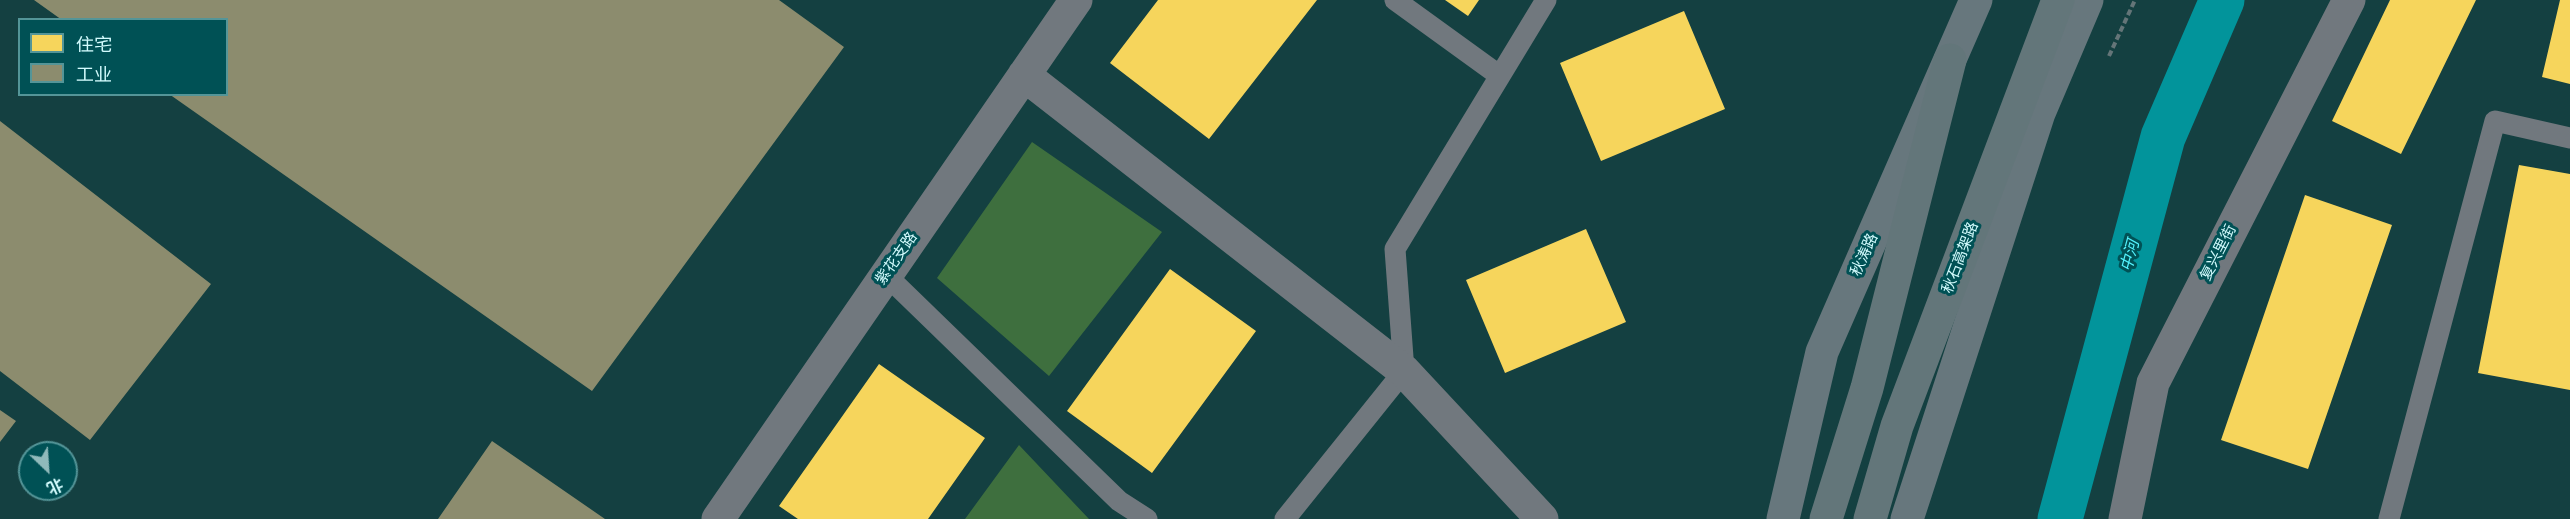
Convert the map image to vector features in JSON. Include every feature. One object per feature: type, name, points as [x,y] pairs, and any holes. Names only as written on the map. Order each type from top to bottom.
[{"type":"highway","name":"秋石高架路","points":[[1870,519],[1897,426],[2058,0]]},
{"type":"highway","points":[[1826,519],[1867,388],[1950,60]]},
{"type":"main road","name":"秋涛路","points":[[1784,519],[1822,352],[1976,0]]},
{"type":"main road","points":[[1907,519],[2039,113],[2086,0]]},
{"type":"street","name":"紫花支路","points":[[718,519],[1076,0]]},
{"type":"street","name":"复兴里街","points":[[2125,519],[2153,383],[2349,0]]},
{"type":"street","points":[[1024,75],[1404,372],[1542,519]]},
{"type":"lane","points":[[1395,0],[1500,76]]},
{"type":"lane","points":[[1285,519],[1404,372],[1395,249],[1546,0]]},
{"type":"lane","points":[[2389,519],[2495,121],[2570,138]]},
{"type":"lane","points":[[886,275],[1119,501],[1147,519]]},
{"type":"green space","points":[[1032,142],[1162,232],[1049,376],[937,278]]},
{"type":"green space","points":[[1019,445],[1089,519],[965,519]]},
{"type":"building: 住宅","points":[[1158,0],[1317,0],[1209,139],[1110,63]]},
{"type":"building: 住宅","points":[[1445,0],[1479,0],[1468,16]]},
{"type":"building: 住宅","points":[[2390,0],[2476,0],[2401,154],[2332,121]]},
{"type":"building: 住宅","points":[[2560,0],[2570,0],[2570,84],[2542,77]]},
{"type":"building: 住宅","points":[[1684,11],[1725,109],[1601,161],[1560,63]]},
{"type":"building: 住宅","points":[[2519,165],[2570,174],[2570,390],[2478,373]]},
{"type":"building: 住宅","points":[[2305,195],[2392,225],[2308,469],[2221,440]]},
{"type":"building: 住宅","points":[[1586,229],[1626,322],[1505,373],[1466,280]]},
{"type":"building: 住宅","points":[[1170,269],[1256,331],[1152,473],[1067,411]]},
{"type":"building: 住宅","points":[[879,364],[985,438],[928,519],[798,519],[779,506]]},
{"type":"building: 工业","points":[[34,0],[779,0],[844,47],[592,391],[172,96],[228,96],[228,18],[59,18]]},
{"type":"building: 工业","points":[[0,121],[211,284],[90,440],[0,371]]},
{"type":"building: 工业","points":[[0,410],[16,421],[0,442]]},
{"type":"building: 工业","points":[[492,441],[605,519],[438,519]]},
{"type":"waterway","name":"中河","points":[[2060,519],[2163,137],[2222,0]]}]
